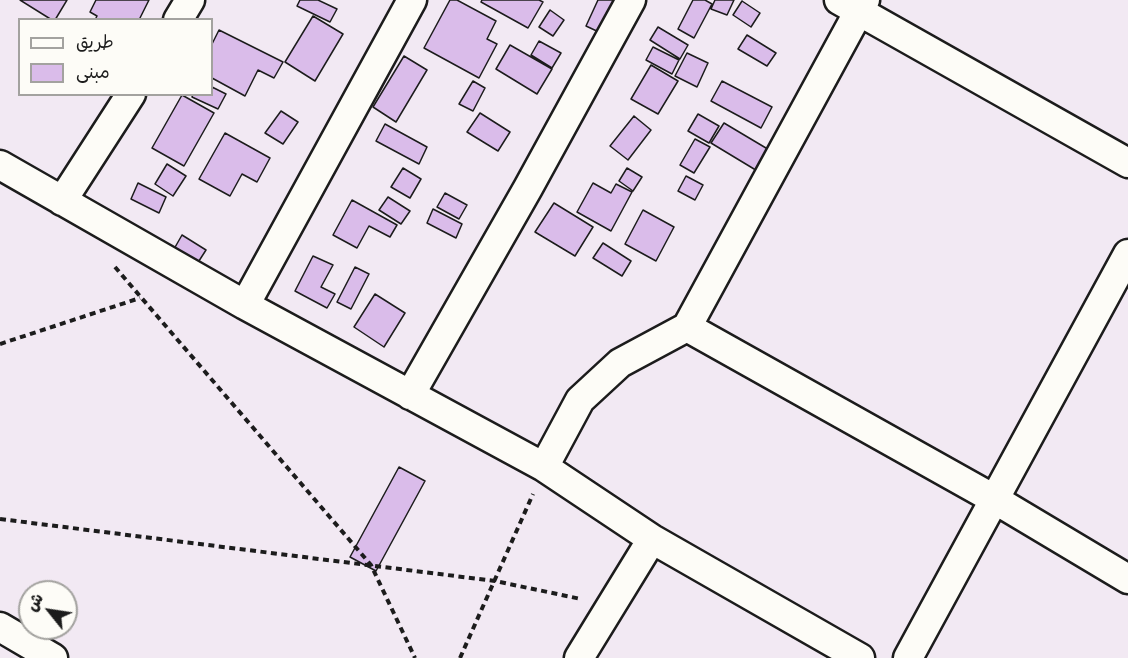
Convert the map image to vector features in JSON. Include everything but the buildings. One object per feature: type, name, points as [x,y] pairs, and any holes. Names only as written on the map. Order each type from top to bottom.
[{"type":"street","points":[[179,18],[190,0]]},
{"type":"street","points":[[245,305],[412,0]]},
{"type":"street","points":[[410,395],[528,188],[631,0]]},
{"type":"street","points":[[544,467],[580,400],[620,363],[687,327],[854,4],[1128,163]]},
{"type":"street","points":[[62,201],[130,96]]},
{"type":"street","points":[[0,165],[245,305],[544,467],[652,539],[831,651],[860,658]]},
{"type":"street","points":[[908,658],[1128,254]]},
{"type":"street","points":[[687,327],[994,499],[1128,579]]},
{"type":"street","points":[[579,658],[652,539]]},
{"type":"street","points":[[0,627],[53,658]]},
{"type":"path","points":[[112,263],[371,566],[415,658]]},
{"type":"path","points":[[0,344],[141,298]]},
{"type":"path","points":[[460,658],[544,467]]},
{"type":"path","points":[[0,519],[495,581],[610,605]]}]
